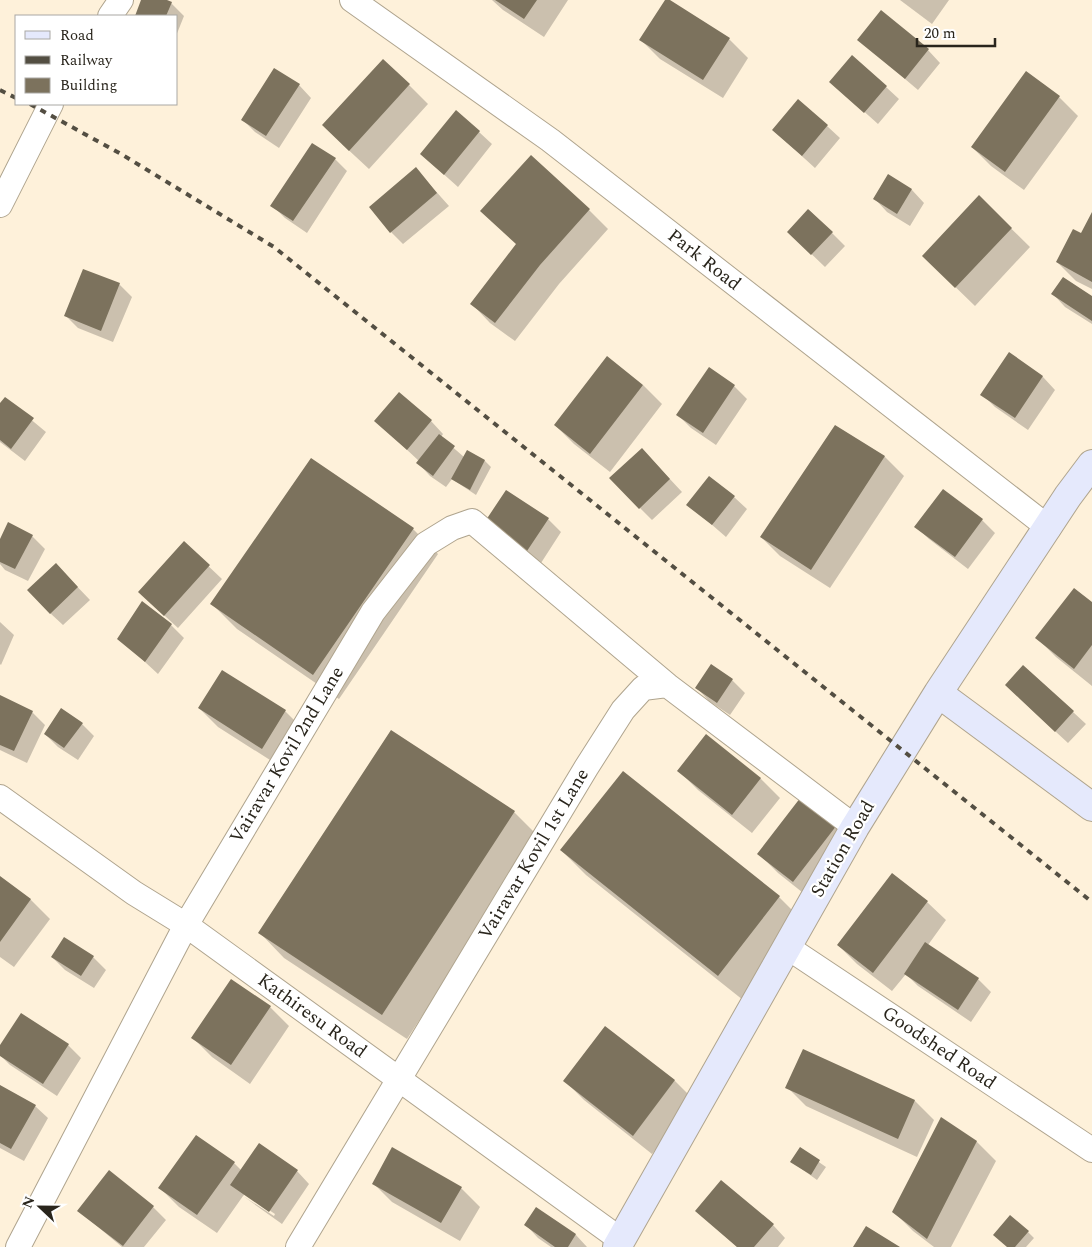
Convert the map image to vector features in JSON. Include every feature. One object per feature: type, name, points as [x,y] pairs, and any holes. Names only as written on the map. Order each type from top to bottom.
[{"type":"main road","name":"Station Road","points":[[619,1243],[855,827],[938,693],[1049,528],[1068,496],[1092,464]]},
{"type":"main road","points":[[938,693],[1092,807]]},
{"type":"street","points":[[111,15],[121,0]]},
{"type":"street","name":"Park Road","points":[[352,0],[550,140],[1049,528]]},
{"type":"street","points":[[0,205],[50,105]]},
{"type":"street","name":"Vairavar Kovil 2nd Lane","points":[[18,1247],[186,925],[373,612],[426,544],[452,528],[472,521],[667,685]]},
{"type":"street","points":[[667,685],[855,827]]},
{"type":"street","name":"Vairavar Kovil 1st Lane","points":[[298,1247],[398,1077],[623,710],[643,688],[667,685]]},
{"type":"street","name":"Kathiresu Road","points":[[1,800],[134,893],[186,925],[398,1077],[619,1243]]},
{"type":"street","name":"Goodshed Road","points":[[786,947],[1092,1150]]},
{"type":"building","points":[[141,0],[167,0],[172,2],[166,15],[135,15]]},
{"type":"building","points":[[495,0],[537,0],[524,19]]},
{"type":"building","points":[[665,0],[670,0],[730,38],[703,80],[639,40]]},
{"type":"building","points":[[881,10],[929,49],[905,79],[857,40]]},
{"type":"building","points":[[852,55],[887,86],[864,113],[829,82]]},
{"type":"building","points":[[383,59],[410,84],[349,151],[322,125]]},
{"type":"building","points":[[274,68],[300,84],[266,136],[241,120]]},
{"type":"building","points":[[1026,71],[1060,96],[1005,172],[971,147]]},
{"type":"building","points":[[798,99],[828,125],[802,156],[772,130]]},
{"type":"building","points":[[456,110],[480,131],[444,175],[420,154]]},
{"type":"building","points":[[312,143],[336,158],[293,221],[270,206]]},
{"type":"building","points":[[531,155],[590,209],[540,265],[495,323],[470,304],[516,244],[480,211]]},
{"type":"building","points":[[416,167],[437,193],[390,233],[369,207]]},
{"type":"building","points":[[888,174],[912,189],[897,214],[873,199]]},
{"type":"building","points":[[979,195],[1012,228],[955,288],[922,256]]},
{"type":"building","points":[[808,209],[833,232],[811,255],[787,232]]},
{"type":"building","points":[[1092,212],[1092,282],[1056,262],[1073,229],[1081,233]]},
{"type":"building","points":[[83,269],[120,283],[101,331],[64,316]]},
{"type":"building","points":[[1063,277],[1092,296],[1092,321],[1051,294]]},
{"type":"building","points":[[1009,352],[1043,376],[1015,418],[980,395]]},
{"type":"building","points":[[607,356],[643,385],[590,454],[554,425]]},
{"type":"building","points":[[709,367],[735,385],[703,433],[676,415]]},
{"type":"building","points":[[399,392],[432,420],[407,450],[374,421]]},
{"type":"building","points":[[5,397],[34,418],[11,449],[0,440],[0,403]]},
{"type":"building","points":[[835,425],[885,456],[811,570],[760,537]]},
{"type":"building","points":[[439,434],[455,446],[433,476],[416,463]]},
{"type":"building","points":[[642,448],[670,479],[639,509],[609,478]]},
{"type":"building","points":[[467,450],[485,460],[470,490],[451,479]]},
{"type":"building","points":[[311,458],[414,528],[313,675],[210,604]]},
{"type":"building","points":[[709,476],[735,496],[712,525],[686,505]]},
{"type":"building","points":[[943,489],[983,519],[955,557],[914,527]]},
{"type":"building","points":[[506,490],[549,518],[527,551],[484,523]]},
{"type":"building","points":[[8,522],[33,535],[15,569],[0,562],[0,539]]},
{"type":"building","points":[[184,541],[210,565],[164,616],[138,592]]},
{"type":"building","points":[[56,563],[78,587],[50,614],[27,590]]},
{"type":"building","points":[[1074,588],[1092,602],[1092,645],[1074,669],[1035,638]]},
{"type":"building","points":[[142,601],[172,624],[145,662],[117,639]]},
{"type":"building","points":[[711,664],[733,679],[717,703],[695,688]]},
{"type":"building","points":[[1023,665],[1074,711],[1055,732],[1005,685]]},
{"type":"building","points":[[222,670],[286,710],[262,749],[198,708]]},
{"type":"building","points":[[0,695],[33,711],[14,751],[0,745]]},
{"type":"building","points":[[61,708],[83,723],[64,748],[44,734]]},
{"type":"building","points":[[391,730],[515,811],[382,1015],[258,933]]},
{"type":"building","points":[[706,734],[761,778],[732,815],[677,771]]},
{"type":"building","points":[[623,771],[780,896],[718,976],[560,850]]},
{"type":"building","points":[[804,793],[840,821],[793,882],[757,854]]},
{"type":"building","points":[[892,873],[928,901],[873,973],[837,945]]},
{"type":"building","points":[[0,876],[31,899],[0,942]]},
{"type":"building","points":[[64,937],[94,956],[81,976],[51,957]]},
{"type":"building","points":[[925,942],[979,978],[958,1010],[904,974]]},
{"type":"building","points":[[231,979],[271,1006],[231,1065],[191,1038]]},
{"type":"building","points":[[21,1013],[69,1044],[43,1084],[0,1056],[0,1045]]},
{"type":"building","points":[[605,1026],[675,1080],[633,1136],[563,1081]]},
{"type":"building","points":[[803,1049],[915,1100],[898,1139],[785,1088]]},
{"type":"building","points":[[0,1085],[36,1105],[11,1149],[0,1143]]},
{"type":"building","points":[[941,1117],[977,1141],[927,1239],[892,1212]]},
{"type":"building","points":[[196,1135],[235,1162],[197,1215],[158,1188]]},
{"type":"building","points":[[259,1143],[298,1170],[269,1212],[230,1185]]},
{"type":"building","points":[[392,1147],[462,1187],[441,1223],[372,1184]]},
{"type":"building","points":[[800,1147],[820,1160],[811,1175],[790,1162]]},
{"type":"building","points":[[109,1170],[154,1206],[123,1246],[77,1211]]},
{"type":"building","points":[[721,1180],[774,1224],[754,1247],[737,1247],[695,1211]]},
{"type":"building","points":[[536,1207],[576,1234],[568,1247],[555,1247],[524,1225]]},
{"type":"building","points":[[1010,1215],[1029,1231],[1015,1247],[1007,1247],[993,1235]]},
{"type":"building","points":[[866,1226],[900,1247],[853,1247]]},
{"type":"railway","points":[[0,90],[15,98]]},
{"type":"railway","points":[[32,105],[121,154],[274,247],[1092,902]]}]
